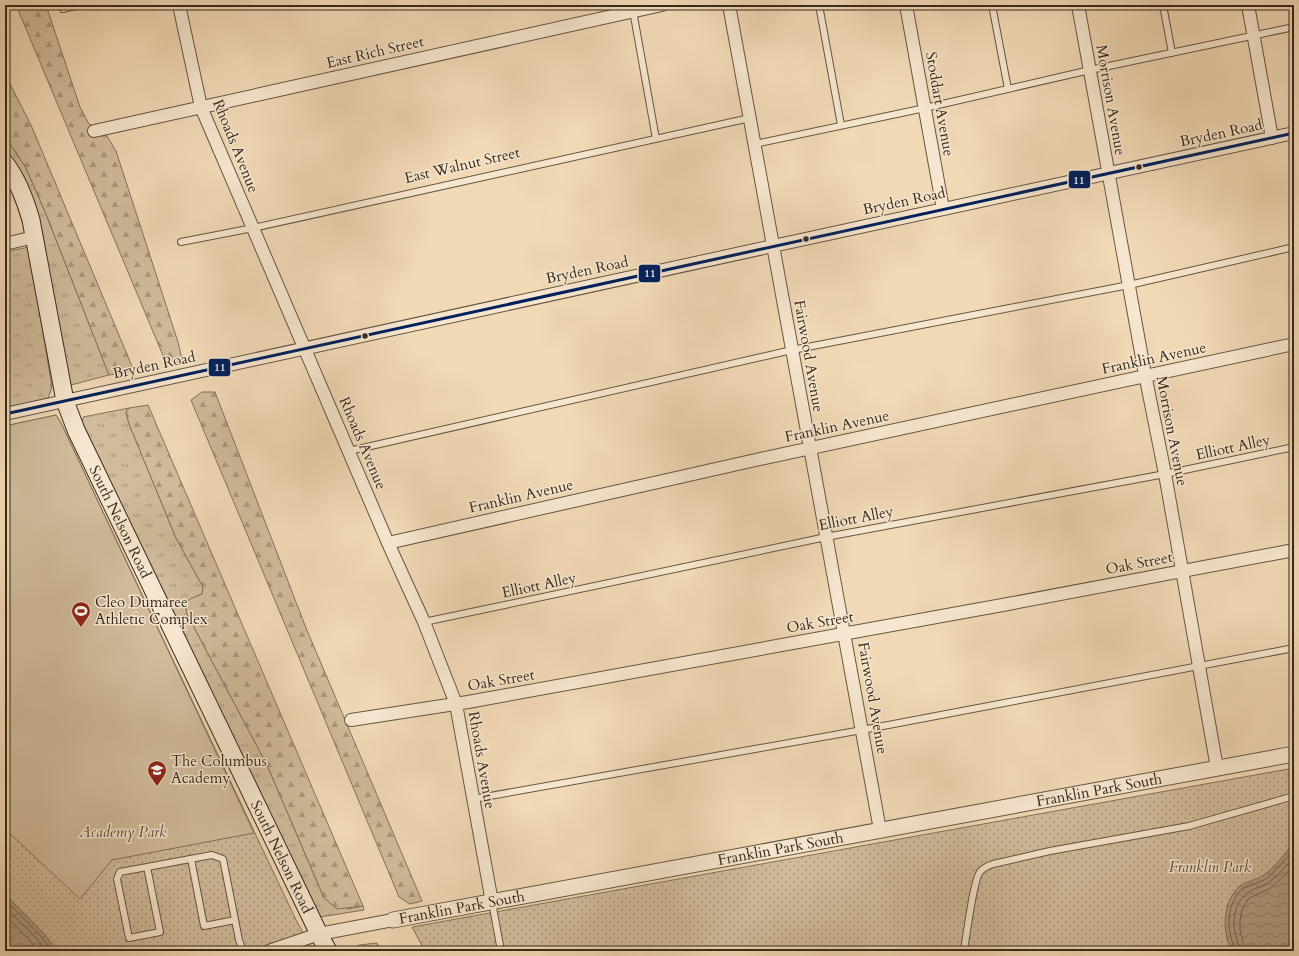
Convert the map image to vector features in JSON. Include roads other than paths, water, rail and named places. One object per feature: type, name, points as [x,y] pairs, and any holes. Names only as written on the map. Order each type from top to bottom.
[{"type":"main road","name":"South Nelson Road","points":[[5,162],[17,181],[31,220],[65,401],[76,430],[328,951]]},
{"type":"street","name":"Rhoads Avenue","points":[[179,5],[201,107],[388,543],[424,622],[456,704],[492,902]]},
{"type":"street","name":"East Rich Street","points":[[94,131],[633,8],[662,5]]},
{"type":"street","name":"Fairwood Avenue","points":[[729,5],[880,830]]},
{"type":"street","name":"Stoddart Avenue","points":[[906,5],[943,209]]},
{"type":"street","name":"Morrison Avenue","points":[[1078,5],[1165,474],[1217,768]]},
{"type":"street","points":[[1248,5],[1272,138]]},
{"type":"street","name":"Bryden Road","points":[[5,414],[1294,133]]},
{"type":"street","points":[[5,244],[34,237]]},
{"type":"street","name":"Franklin Avenue","points":[[388,543],[760,459],[1294,344]]},
{"type":"street","name":"Oak Street","points":[[351,720],[456,704],[845,634],[1294,550]]},
{"type":"street","name":"Franklin Park South","points":[[269,951],[319,934],[1294,754]]},
{"type":"lane","points":[[64,9],[79,5]]},
{"type":"lane","points":[[819,5],[841,125]]},
{"type":"lane","points":[[992,5],[1008,89]]},
{"type":"lane","points":[[1163,5],[1172,53]]},
{"type":"lane","points":[[633,8],[656,139]]},
{"type":"lane","points":[[755,144],[925,108],[1090,70],[1294,27]]},
{"type":"lane","name":"East Walnut Street","points":[[181,242],[253,228],[750,118]]},
{"type":"lane","points":[[349,451],[792,350],[1129,285],[1294,247]]},
{"type":"lane","name":"Elliott Alley","points":[[424,622],[826,537],[1165,474],[1294,447]]},
{"type":"lane","points":[[473,799],[862,730],[1294,648]]},
{"type":"lane","points":[[964,949],[974,888],[978,874],[985,867],[992,864],[1050,851],[1189,826],[1294,796]]},
{"type":"lane","points":[[148,867],[160,932],[129,938],[117,879],[120,872],[212,855],[223,859],[239,940],[243,951]]},
{"type":"lane","points":[[191,858],[204,926],[235,920]]},
{"type":"lane","points":[[492,902],[502,951]]},
{"type":"water","points":[[1294,842],[1294,951],[1231,951],[1226,935],[1225,921],[1231,896],[1241,885],[1259,878],[1271,870]]},
{"type":"water","points":[[5,894],[43,933],[58,951],[5,951]]},
{"type":"place","name":"Cleo Dumaree Athletic Complex","points":[[81,628]]},
{"type":"place","name":"The Columbus Academy","points":[[157,787]]},
{"type":"park label","name":"Academy Park","points":[[123,832]]},
{"type":"park label","name":"Franklin Park","points":[[1210,867]]}]
